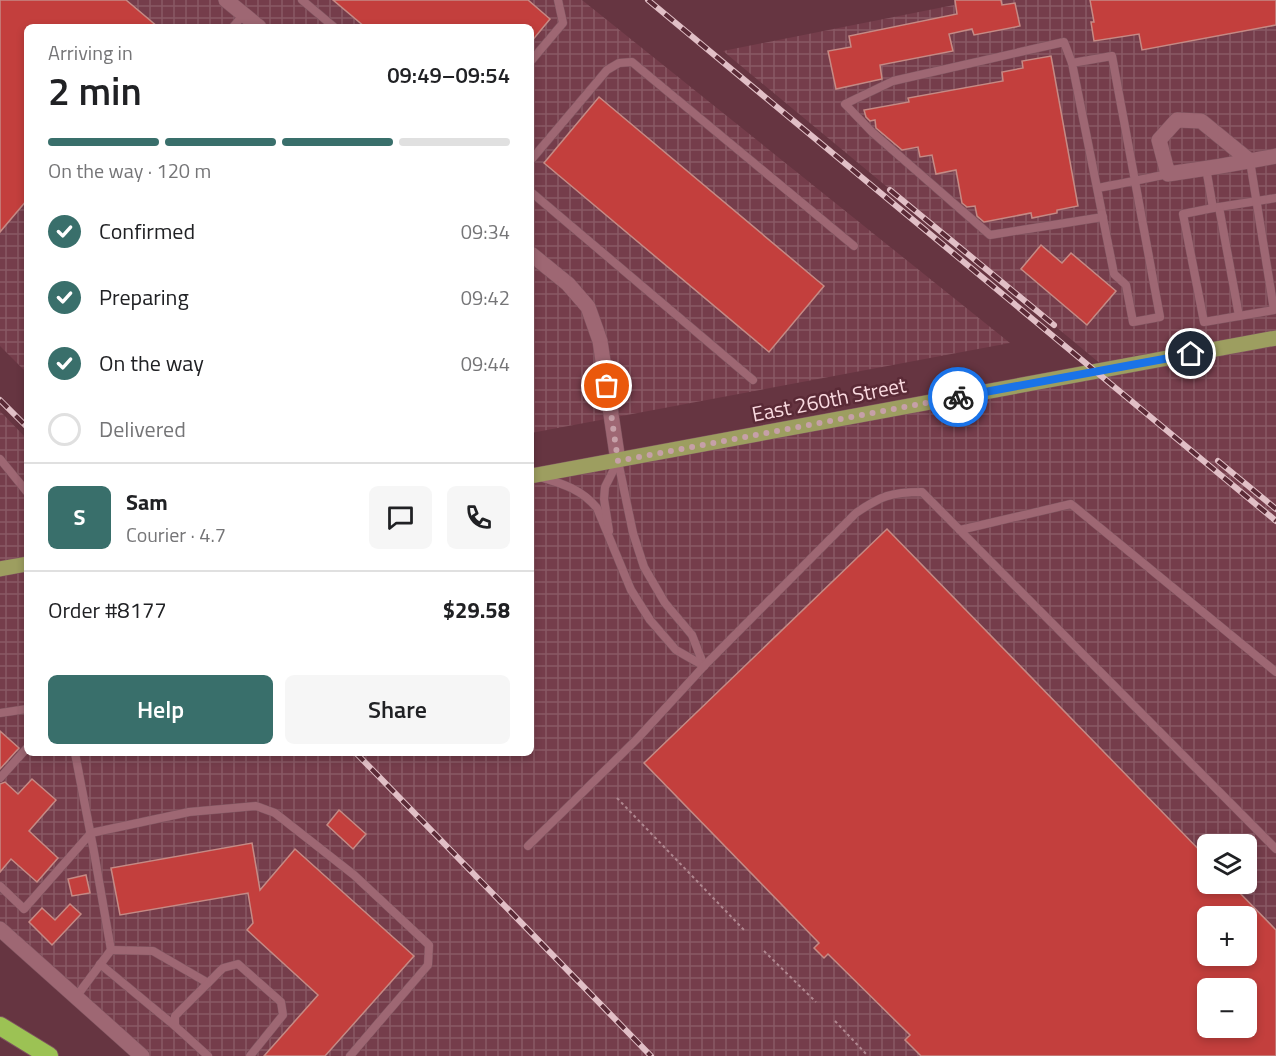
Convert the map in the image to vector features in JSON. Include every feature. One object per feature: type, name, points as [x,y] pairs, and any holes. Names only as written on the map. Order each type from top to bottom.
[{"type":"highway","points":[[0,1026],[49,1056]]},
{"type":"highway","points":[[0,1035],[24,1056]]},
{"type":"main road","name":"East 260th Street","points":[[534,476],[1276,338]]},
{"type":"main road","points":[[0,569],[24,565]]},
{"type":"street","points":[[226,0],[256,24]]},
{"type":"street","points":[[1250,161],[1201,121],[1177,120],[1159,140],[1168,174],[1250,161],[1276,156]]},
{"type":"street","points":[[534,256],[568,284],[588,307],[600,341],[618,461]]},
{"type":"street","points":[[0,929],[142,1056]]},
{"type":"lane","points":[[302,0],[330,24]]},
{"type":"lane","points":[[534,57],[562,23],[558,0]]},
{"type":"lane","points":[[236,24],[244,14]]},
{"type":"lane","points":[[1072,63],[1112,56],[1160,317],[1133,322],[1126,285],[1114,273],[1072,63],[1064,42],[893,81],[845,104],[872,132],[990,235],[1102,217]]},
{"type":"lane","points":[[534,156],[607,70],[619,63],[632,62],[854,246]]},
{"type":"lane","points":[[1250,161],[1257,201],[1274,310],[1204,322],[1183,214],[1216,207],[1257,201],[1276,198]]},
{"type":"lane","points":[[1206,168],[1239,316]]},
{"type":"lane","points":[[1097,188],[1168,174]]},
{"type":"lane","points":[[534,195],[753,380]]},
{"type":"lane","points":[[0,459],[24,488]]},
{"type":"lane","points":[[612,547],[604,499],[605,487],[618,461]]},
{"type":"lane","points":[[618,461],[633,533],[644,567],[665,603],[692,635],[704,666]]},
{"type":"lane","points":[[534,477],[578,490],[589,499],[597,508],[631,590],[650,620],[676,650],[704,666]]},
{"type":"lane","points":[[528,846],[638,738],[704,666],[856,513],[880,497],[902,492],[922,492],[1276,849]]},
{"type":"lane","points":[[960,530],[1071,504],[1276,672]]},
{"type":"lane","points":[[0,713],[24,709]]},
{"type":"lane","points":[[0,778],[24,751]]},
{"type":"lane","points":[[76,756],[111,950],[76,997]]},
{"type":"lane","points":[[0,886],[24,909],[91,833],[189,812],[256,806],[275,813],[354,875],[429,945],[428,965],[350,1056]]},
{"type":"lane","points":[[111,950],[153,951],[208,983]]},
{"type":"lane","points":[[100,964],[208,1056]]},
{"type":"lane","points":[[175,1026],[175,1016],[223,968],[238,964],[281,1002],[283,1015],[250,1056]]},
{"type":"path","points":[[617,798],[745,931]]},
{"type":"path","points":[[765,951],[816,1002]]},
{"type":"path","points":[[834,1021],[868,1056]]},
{"type":"shaded area","points":[[0,0],[582,0],[1010,343],[534,432],[534,24],[24,24],[24,370],[0,346]]},
{"type":"shaded area","points":[[954,0],[1276,0],[1276,1056],[142,1056],[0,929],[0,411],[24,436],[24,756],[534,756],[534,475],[1108,370],[723,51],[954,5]]},
{"type":"building","points":[[0,0],[126,0],[154,24],[24,24],[24,204],[0,232]]},
{"type":"building","points":[[333,0],[528,0],[550,19],[534,38],[534,24],[361,24]]},
{"type":"building","points":[[955,0],[1001,0],[1002,5],[1015,3],[1020,26],[974,35],[972,29],[949,34],[953,51],[880,65],[882,79],[836,89],[828,51],[851,47],[849,36],[957,14]]},
{"type":"building","points":[[1090,0],[1276,0],[1276,25],[1142,50],[1139,34],[1094,41],[1091,22],[1094,22]]},
{"type":"building","points":[[1051,56],[1078,206],[1057,210],[1057,213],[1032,218],[1031,213],[984,222],[977,216],[975,206],[967,207],[962,203],[956,170],[936,174],[932,155],[920,157],[918,147],[902,150],[876,128],[875,120],[870,121],[866,117],[864,110],[909,102],[908,98],[1003,81],[1002,72],[1023,68],[1022,61]]},
{"type":"building","points":[[599,97],[824,286],[769,352],[544,163]]},
{"type":"building","points":[[1041,245],[1062,263],[1071,253],[1116,291],[1087,325],[1021,269]]},
{"type":"building","points":[[887,529],[1197,848],[1197,894],[1241,894],[1253,906],[1197,906],[1197,966],[1257,966],[1257,911],[1276,930],[1276,1056],[921,1056],[905,1040],[910,1035],[828,954],[824,958],[814,948],[819,943],[644,763]]},
{"type":"building","points":[[0,731],[19,748],[0,769]]},
{"type":"building","points":[[32,779],[56,800],[29,831],[58,858],[37,882],[11,859],[0,872],[0,784],[5,782],[18,794]]},
{"type":"building","points":[[339,810],[366,834],[353,849],[327,825]]},
{"type":"building","points":[[252,843],[260,890],[295,849],[414,956],[325,1056],[264,1056],[318,995],[247,930],[253,923],[248,893],[120,915],[111,868]]},
{"type":"building","points":[[86,875],[90,893],[72,896],[68,879]]},
{"type":"building","points":[[70,904],[81,914],[52,945],[29,922],[42,908],[55,920]]},
{"type":"railway","points":[[648,0],[1276,521]]},
{"type":"railway","points":[[890,190],[1054,325]]},
{"type":"railway","points":[[0,400],[24,424]]},
{"type":"railway","points":[[1218,461],[1276,509]]},
{"type":"railway","points":[[359,756],[651,1056]]},
{"type":"way so far","points":[[607,386],[618,461],[958,397]]},
{"type":"route","points":[[958,397],[1191,354]]}]
